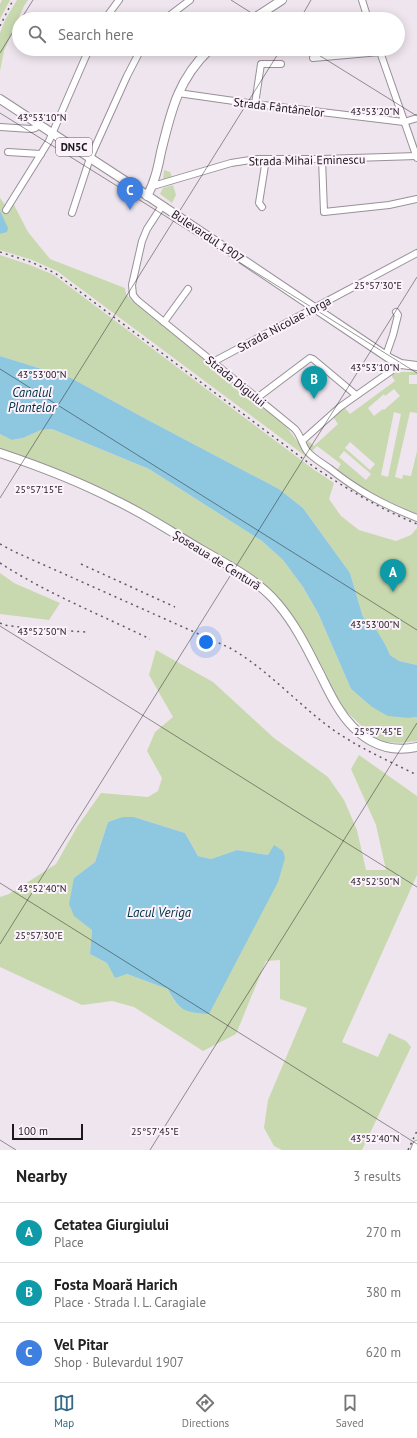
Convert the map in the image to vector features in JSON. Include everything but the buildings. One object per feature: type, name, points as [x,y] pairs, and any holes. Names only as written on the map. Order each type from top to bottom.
[{"type":"main road","points":[[264,12],[282,0]]},
{"type":"main road","points":[[147,196],[153,186],[168,124],[178,93],[190,72],[204,56]]},
{"type":"main road","name":"Bulevardul 1907","points":[[0,100],[90,158],[386,355],[401,364],[417,366]]},
{"type":"main road","name":"Șoseaua de Centură","points":[[0,453],[50,470],[115,500],[242,573],[262,588],[290,619],[318,668],[336,706],[353,726],[367,738],[381,746],[396,749],[417,747]]},
{"type":"main road","points":[[415,1150],[417,1145]]},
{"type":"street","points":[[110,12],[118,0]]},
{"type":"street","points":[[174,12],[190,0]]},
{"type":"street","points":[[362,0],[366,12]]},
{"type":"street","points":[[6,210],[52,134],[86,56]]},
{"type":"street","points":[[72,213],[90,158],[137,56]]},
{"type":"street","points":[[313,58],[332,56]]},
{"type":"street","points":[[381,56],[417,157]]},
{"type":"street","points":[[255,104],[261,64],[281,64]]},
{"type":"street","name":"Strada Fântânelor","points":[[178,93],[404,122]]},
{"type":"street","points":[[404,122],[417,118]]},
{"type":"street","points":[[0,127],[31,129],[39,125]]},
{"type":"street","points":[[8,152],[41,154]]},
{"type":"street","name":"Strada Mihai Eminescu","points":[[153,186],[231,163],[266,159],[417,157]]},
{"type":"street","points":[[262,207],[259,203],[266,159]]},
{"type":"street","points":[[322,159],[324,212],[389,205],[417,199]]},
{"type":"street","name":"Strada Digului","points":[[162,206],[142,241],[132,285],[132,295],[295,429],[300,435],[308,452],[348,483],[388,507],[417,518]]},
{"type":"street","name":"Strada Nicolae Iorga","points":[[214,362],[417,252]]},
{"type":"street","points":[[164,322],[188,289]]},
{"type":"street","points":[[386,355],[398,315],[396,312]]},
{"type":"street","points":[[256,398],[310,358],[356,395]]},
{"type":"street","points":[[302,441],[330,415],[401,364]]},
{"type":"green space","points":[[2,0],[10,0],[0,19],[0,4]]},
{"type":"green space","points":[[17,0],[28,0],[21,12],[12,12],[12,33],[4,51],[0,71],[0,33],[5,20]]},
{"type":"green space","points":[[164,170],[170,172],[172,177],[163,180]]},
{"type":"green space","points":[[173,185],[176,195],[172,203],[160,194],[163,188]]},
{"type":"green space","points":[[0,198],[8,209],[13,203],[28,232],[50,259],[125,288],[126,294],[130,299],[285,425],[307,454],[337,477],[336,478],[316,464],[57,271],[32,260],[0,250]]},
{"type":"green space","points":[[0,255],[54,275],[313,469],[334,483],[329,499],[341,516],[359,530],[396,541],[411,535],[417,528],[417,665],[399,661],[390,655],[386,646],[371,625],[363,617],[350,573],[303,508],[279,489],[71,378],[0,356]]},
{"type":"green space","points":[[400,372],[417,372],[417,375],[409,375],[409,384],[417,384],[417,413],[410,412],[395,477],[402,479],[403,475],[411,476],[417,451],[417,514],[372,494],[337,470],[341,464],[317,446],[312,451],[307,444],[308,441],[314,446],[338,424],[333,417],[345,408],[350,414],[395,381],[391,375]],"holes":[[[394,389],[400,396],[384,410],[383,409],[374,416],[368,408],[384,394],[385,396]],[[394,412],[401,414],[388,477],[381,475]],[[350,442],[375,464],[370,470],[345,448]],[[344,451],[371,474],[366,480],[339,457]]]},
{"type":"green space","points":[[52,429],[149,469],[262,541],[283,560],[303,587],[318,613],[351,689],[372,707],[409,718],[417,717],[417,741],[399,743],[385,742],[373,737],[340,707],[302,630],[281,602],[158,521],[0,450],[0,434],[13,440],[23,438],[41,430]]},
{"type":"green space","points":[[0,573],[14,583],[60,603],[49,620],[0,614]]},
{"type":"green space","points":[[156,650],[213,682],[274,738],[328,777],[344,800],[357,830],[366,870],[386,870],[376,825],[351,769],[359,755],[417,796],[417,875],[342,1042],[378,1057],[389,1033],[406,1041],[411,1047],[362,1150],[282,1150],[274,1146],[264,1128],[268,1100],[307,1008],[280,999],[280,960],[266,961],[236,1034],[203,1051],[134,1007],[112,1001],[82,1005],[0,967],[0,897],[9,894],[56,864],[77,827],[101,793],[148,797],[158,791],[162,778],[147,751],[155,732],[173,717],[149,675]],"holes":[[[134,817],[185,833],[198,856],[211,859],[237,850],[268,855],[175,1002],[169,989],[127,974],[115,977],[107,963],[90,954],[92,930],[74,878],[95,862],[108,822]]]},
{"type":"water","points":[[0,211],[8,228],[7,232],[0,234]]},
{"type":"water","name":"Canalul Plantelor","points":[[0,356],[71,378],[279,489],[303,508],[350,573],[363,617],[377,631],[390,655],[399,661],[417,665],[417,717],[409,718],[388,716],[372,707],[351,689],[318,613],[303,587],[283,560],[262,541],[149,469],[52,429],[41,430],[23,438],[12,440],[0,434]]},
{"type":"water","name":"Lacul Veriga","points":[[123,817],[134,817],[185,833],[198,856],[211,859],[237,850],[268,855],[274,845],[283,851],[285,858],[278,882],[209,1014],[184,1009],[172,997],[168,989],[127,974],[115,978],[107,963],[90,954],[92,930],[74,916],[69,904],[74,878],[95,862],[108,822]]},
{"type":"railway","points":[[0,26],[13,0]]},
{"type":"railway","points":[[0,252],[31,262],[55,273],[314,467],[364,498],[417,524]]},
{"type":"railway","points":[[0,544],[230,648],[255,665],[335,731],[369,751],[417,775]]},
{"type":"railway","points":[[0,563],[55,594],[150,639]]},
{"type":"railway","points":[[81,564],[175,607]]},
{"type":"railway","points":[[0,623],[4,625],[35,629],[87,632]]},
{"type":"railway","points":[[408,1150],[417,1131]]},
{"type":"place","name":"Vel Pitar","points":[[130,210]]},
{"type":"place","name":"Fosta Moară Harich","points":[[314,399]]},
{"type":"place","name":"Cetatea Giurgiului","points":[[393,592]]}]
